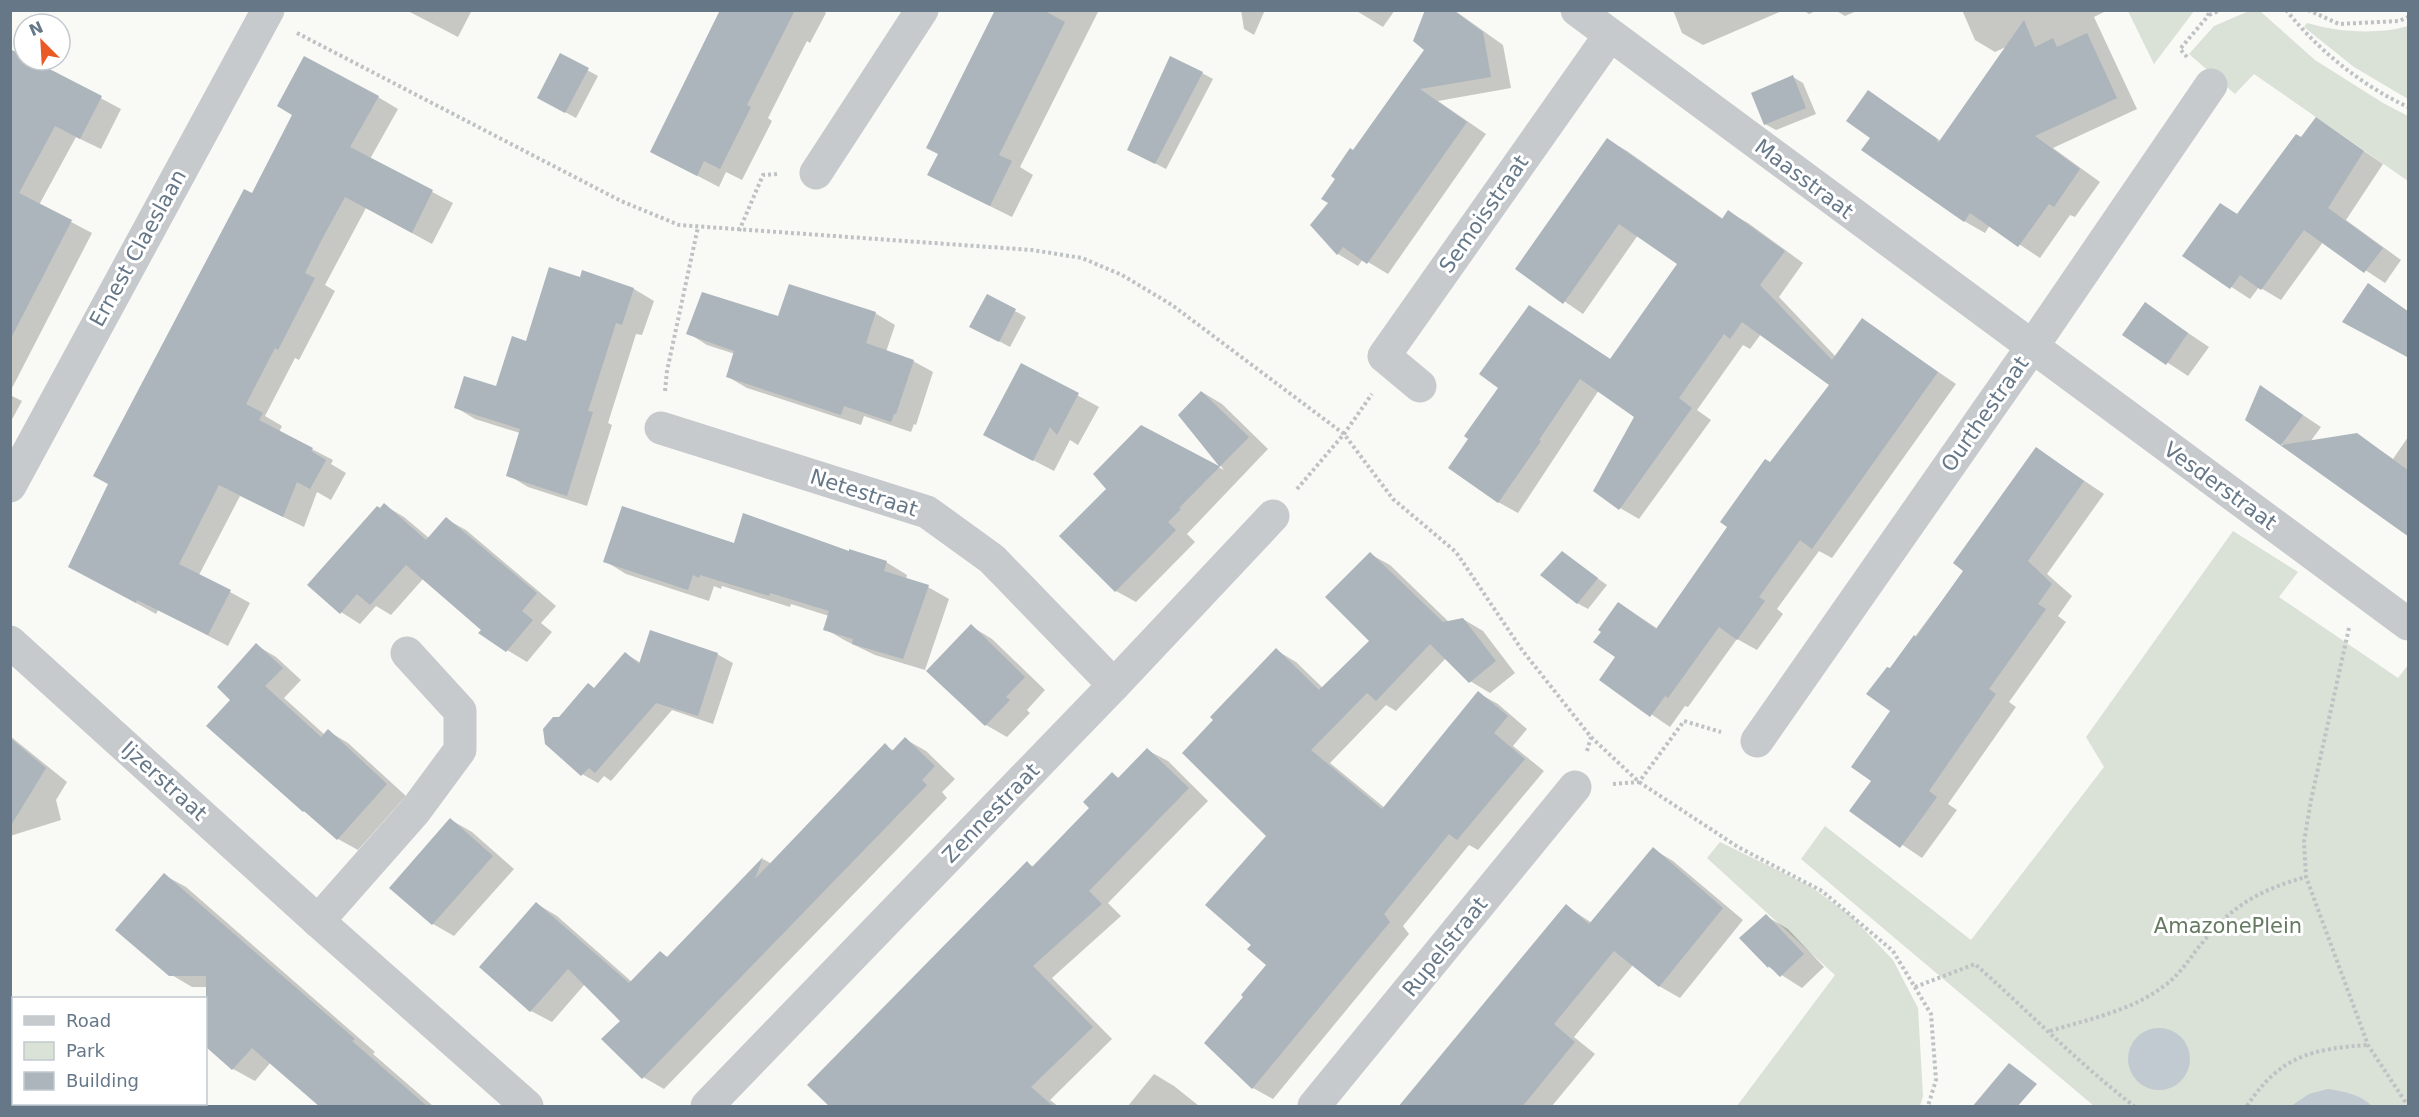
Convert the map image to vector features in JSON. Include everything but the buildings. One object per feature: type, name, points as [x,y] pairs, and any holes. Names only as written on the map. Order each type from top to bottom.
[{"type":"street","points":[[816,173],[922,10]]},
{"type":"street","name":"Maasstraat","points":[[1577,10],[2032,347]]},
{"type":"street","name":"Ernest Claeslaan","points":[[10,486],[266,13]]},
{"type":"street","name":"Semoisstraat","points":[[1393,363],[1384,356],[1610,35]]},
{"type":"street","name":"Ourthestraat","points":[[1757,741],[2032,347],[2211,85]]},
{"type":"street","name":"Vesderstraat","points":[[2032,347],[2409,624]]},
{"type":"street","points":[[1393,363],[1420,386]]},
{"type":"street","name":"Netestraat","points":[[661,428],[927,512],[992,558],[1114,685]]},
{"type":"street","name":"Zennestraat","points":[[707,1107],[1114,685],[1273,516]]},
{"type":"street","name":"Ijzerstraat","points":[[10,642],[526,1107]]},
{"type":"street","points":[[318,921],[416,811],[460,750],[460,711],[407,653]]},
{"type":"street","name":"Rupelstraat","points":[[1314,1107],[1575,787]]},
{"type":"path","points":[[2208,16],[2221,10]]},
{"type":"path","points":[[2286,10],[2304,33],[2348,71],[2383,95],[2409,108]]},
{"type":"path","points":[[2308,10],[2339,24],[2399,21],[2409,17]]},
{"type":"path","points":[[266,13],[621,201],[679,225],[1032,250],[1082,258],[1122,275],[1172,305],[1344,434],[1393,499],[1456,552],[1522,650],[1591,737],[1639,782],[1738,847],[1822,891],[1893,951],[1931,1014],[1936,1080],[1928,1107]]},
{"type":"path","points":[[739,231],[763,175],[816,173]]},
{"type":"path","points":[[661,428],[668,371],[698,227]]},
{"type":"path","points":[[1273,516],[1344,434],[1393,363]]},
{"type":"path","points":[[2357,586],[2321,763],[2311,800],[2304,842],[2306,877],[2368,1045],[2408,1107]]},
{"type":"path","points":[[1575,787],[1639,782],[1684,722],[1757,741]]},
{"type":"path","points":[[2050,1031],[2139,1003],[2166,985],[2188,964],[2203,941],[2249,898],[2278,885],[2306,877]]},
{"type":"path","points":[[1915,987],[1975,964],[2050,1031],[2099,1079],[2134,1107]]},
{"type":"path","points":[[2247,1107],[2259,1089],[2279,1069],[2303,1056],[2327,1048],[2368,1045]]},
{"type":"green space","points":[[2128,11],[2194,11],[2154,64]]},
{"type":"green space","points":[[2249,11],[2260,11],[2315,60],[2408,116],[2408,181],[2254,74],[2235,94],[2189,54],[2214,26]]},
{"type":"green space","points":[[2307,23],[2331,29],[2358,31],[2384,31],[2408,26],[2408,99],[2354,67],[2304,27]]},
{"type":"green space","name":"AmazonePlein","points":[[2233,531],[2298,572],[2279,597],[2398,678],[2408,665],[2408,1106],[2094,1106],[1801,859],[1825,826],[1971,940],[2104,767],[2086,737]]},
{"type":"green space","points":[[1720,842],[1810,886],[1851,916],[1893,960],[1918,1008],[1923,1096],[1920,1106],[1737,1106],[1835,975],[1707,858]]},
{"type":"shaded area","points":[[2153,1028],[2165,1028],[2181,1037],[2188,1047],[2190,1059],[2188,1071],[2181,1081],[2165,1090],[2153,1090],[2142,1085],[2133,1076],[2128,1065],[2128,1053],[2133,1042],[2142,1033]]},
{"type":"shaded area","points":[[2328,1089],[2357,1096],[2372,1106],[2291,1106],[2309,1094]]}]
